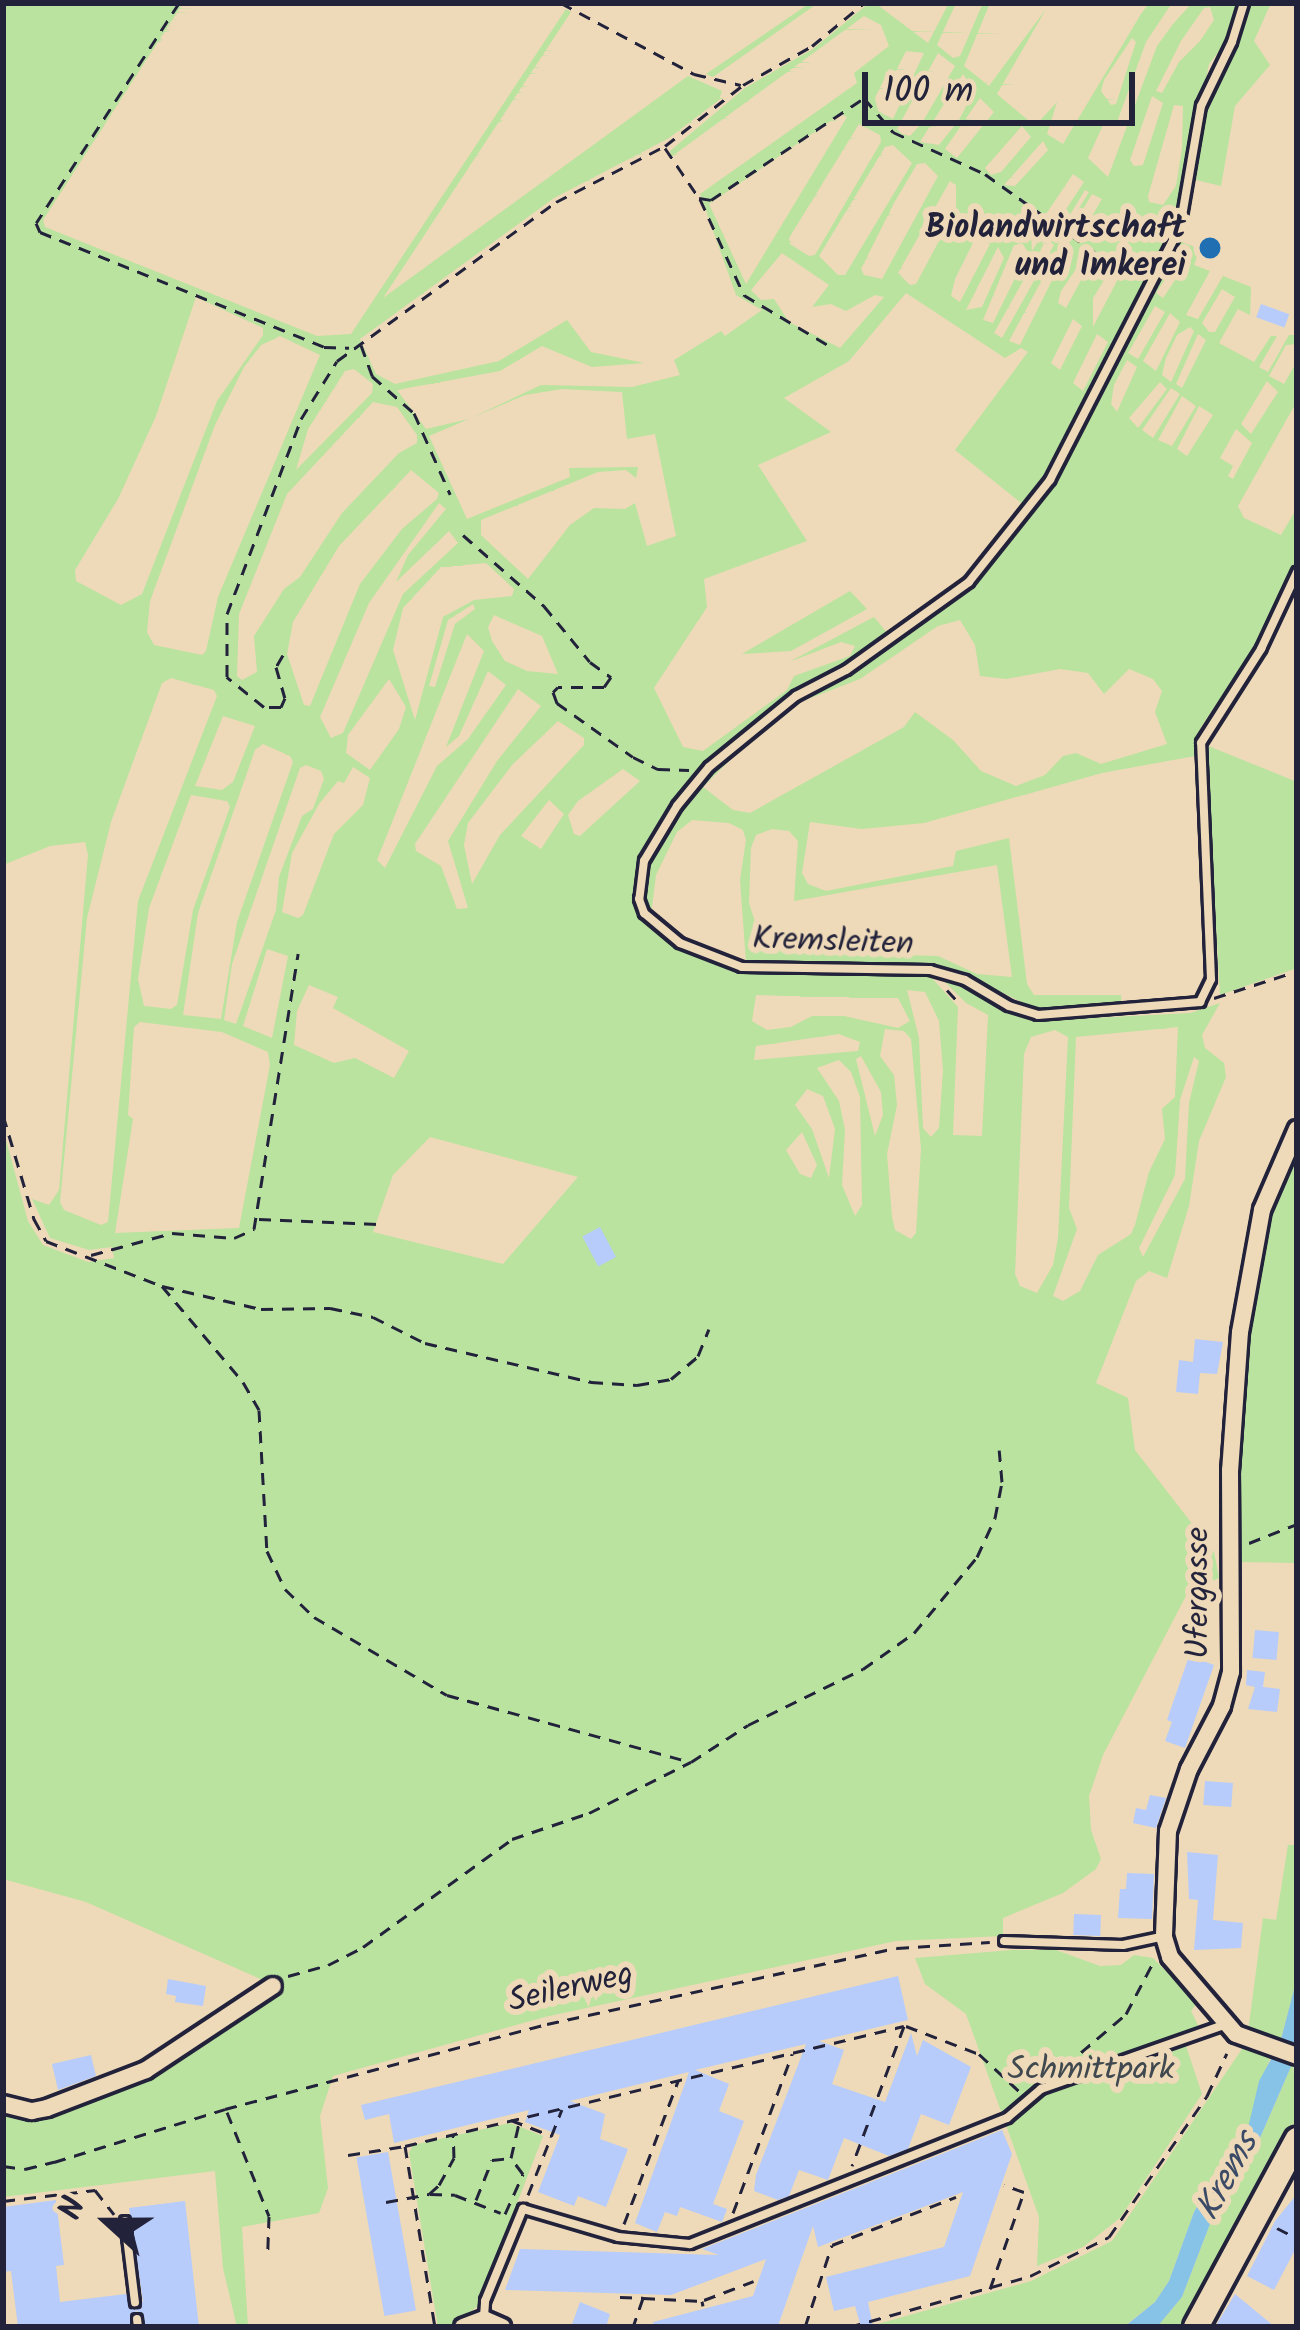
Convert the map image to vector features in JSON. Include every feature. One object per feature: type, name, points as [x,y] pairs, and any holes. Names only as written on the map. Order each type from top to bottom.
[{"type":"main road","points":[[1196,2327],[1297,2140]]},
{"type":"street","name":"Ufergasse","points":[[1165,1941],[1168,1831],[1189,1769],[1222,1706],[1231,1672],[1230,1550],[1240,1332],[1262,1210],[1297,1129]]},
{"type":"street","points":[[1165,1941],[1236,2032],[1297,2056]]},
{"type":"street","points":[[3,2104],[32,2111],[146,2070],[273,1987]]},
{"type":"street","points":[[464,2327],[484,2319],[502,2327]]},
{"type":"lane","name":"Kremsleiten","points":[[1208,993],[1187,1007],[1038,1015],[948,974],[880,968],[742,967],[680,943],[644,913],[639,881],[657,836],[709,767],[796,696],[846,670],[969,582],[1001,547],[1066,455],[1144,290],[1180,227],[1201,106],[1232,42],[1244,3]]},
{"type":"lane","points":[[1208,993],[1202,743],[1261,649],[1297,572]]},
{"type":"lane","points":[[1004,1941],[1123,1945],[1165,1941]]},
{"type":"lane","points":[[484,2319],[515,2218],[523,2209],[618,2237],[690,2244],[1007,2118],[1041,2089],[1236,2032]]},
{"type":"lane","points":[[125,2221],[135,2302]]},
{"type":"path","points":[[179,3],[36,223],[40,232],[325,347],[351,348]]},
{"type":"path","points":[[561,3],[694,74],[742,85]]},
{"type":"path","points":[[283,655],[276,667],[285,698],[281,707],[264,707],[227,677],[227,614],[301,419],[325,377],[351,348],[556,202],[664,146],[742,85],[812,46],[864,3]]},
{"type":"path","points":[[699,198],[711,200],[857,98],[864,98],[893,132],[985,173],[1144,290]]},
{"type":"path","points":[[664,146],[664,154],[699,198],[744,295],[833,348]]},
{"type":"path","points":[[362,343],[372,376],[414,413],[450,494]]},
{"type":"path","points":[[463,536],[544,606],[590,662],[611,677],[604,687],[558,687],[553,692],[557,703],[658,769],[709,767]]},
{"type":"path","points":[[87,1256],[172,1233],[245,1237],[257,1219],[298,953]]},
{"type":"path","points":[[1208,993],[1222,1000],[1297,971]]},
{"type":"path","points":[[3,1115],[34,1220],[46,1240],[162,1286],[261,1309],[330,1308],[373,1317],[425,1343],[591,1382],[637,1385],[671,1379],[698,1356],[709,1329]]},
{"type":"path","points":[[257,1219],[378,1224]]},
{"type":"path","points":[[162,1286],[243,1382],[259,1410],[267,1551],[285,1589],[314,1617],[447,1695],[691,1762]]},
{"type":"path","points":[[273,1987],[280,1977],[328,1965],[364,1947],[512,1839],[589,1813],[691,1762],[748,1725],[863,1669],[914,1633],[977,1557],[1002,1482],[999,1450]]},
{"type":"path","points":[[1230,1550],[1297,1524]]},
{"type":"path","name":"Seilerweg","points":[[3,2166],[25,2169],[54,2162],[225,2109],[547,2024],[897,1948],[1004,1941]]},
{"type":"path","points":[[1041,2089],[1126,2014],[1165,1941]]},
{"type":"path","points":[[845,2182],[904,2026]]},
{"type":"path","points":[[348,2156],[904,2026],[979,2054],[1028,2100]]},
{"type":"path","points":[[849,2327],[989,2290],[1109,2237],[1207,2096],[1236,2032]]},
{"type":"path","points":[[727,2229],[793,2052]]},
{"type":"path","points":[[618,2237],[678,2080]]},
{"type":"path","points":[[523,2209],[562,2107]]},
{"type":"path","points":[[225,2109],[251,2160],[269,2216],[268,2251]]},
{"type":"path","points":[[509,2119],[552,2136]]},
{"type":"path","points":[[505,2214],[523,2174],[512,2158],[519,2123]]},
{"type":"path","points":[[429,2194],[454,2158],[453,2132]]},
{"type":"path","points":[[405,2146],[435,2327]]},
{"type":"path","points":[[475,2203],[492,2160],[512,2158]]},
{"type":"path","points":[[989,2290],[1024,2192],[1004,2185]]},
{"type":"path","points":[[3,2201],[94,2190],[109,2213],[125,2221]]},
{"type":"path","points":[[386,2202],[429,2194],[475,2203],[515,2218]]},
{"type":"path","points":[[805,2327],[832,2245],[956,2197]]},
{"type":"path","points":[[1273,2226],[1297,2238]]},
{"type":"path","points":[[620,2296],[703,2303],[754,2281]]},
{"type":"path","points":[[633,2327],[643,2298]]},
{"type":"green space","points":[[3,3],[183,3],[43,220],[45,227],[317,336],[351,334],[566,9],[571,12],[383,298],[688,76],[722,91],[719,100],[669,138],[554,198],[360,339],[376,374],[395,384],[499,361],[567,320],[591,352],[644,363],[592,367],[542,346],[500,371],[397,390],[426,429],[469,419],[429,436],[467,519],[570,477],[569,468],[638,467],[636,478],[626,470],[598,472],[481,520],[481,535],[528,579],[570,525],[594,508],[625,509],[635,503],[647,546],[676,536],[655,434],[627,439],[622,392],[562,389],[525,395],[471,418],[541,385],[632,387],[680,375],[674,360],[721,331],[725,336],[762,310],[736,295],[700,194],[857,83],[854,73],[889,46],[881,25],[864,16],[671,157],[670,151],[745,88],[813,49],[869,3],[895,3],[879,6],[928,43],[949,3],[956,3],[937,45],[953,58],[960,56],[983,3],[990,3],[964,66],[989,86],[1046,9],[997,94],[1035,126],[1057,102],[1047,134],[1063,144],[1149,3],[1172,3],[1146,42],[1116,125],[1103,125],[1088,158],[1108,177],[1157,46],[1173,24],[1192,3],[1239,3],[1228,40],[1209,64],[1176,227],[1061,452],[1025,506],[955,450],[1028,352],[1021,348],[1005,358],[906,293],[849,361],[784,398],[831,432],[758,465],[807,541],[704,579],[707,607],[654,688],[683,747],[703,751],[787,690],[794,676],[850,656],[855,646],[841,642],[789,662],[874,617],[888,634],[844,666],[793,692],[706,762],[652,832],[634,881],[639,916],[652,930],[741,971],[931,977],[958,1007],[953,1135],[982,1136],[988,1015],[966,1003],[938,975],[1037,1021],[1190,1013],[1220,1003],[1202,1035],[1205,1048],[1224,1063],[1226,1077],[1199,1141],[1189,1206],[1167,1278],[1149,1271],[1136,1281],[1096,1383],[1128,1398],[1135,1450],[1214,1552],[1219,1578],[1188,1592],[1103,1755],[1089,1796],[1091,1830],[1101,1859],[1096,1869],[1063,1893],[1003,1918],[1003,1936],[896,1941],[545,2017],[333,2076],[320,2116],[328,2188],[319,2213],[242,2227],[248,2327],[237,2327],[223,2268],[215,2171],[3,2197],[3,2112],[49,2117],[153,2079],[277,1997],[265,1981],[86,1902],[3,1879],[3,1129],[28,1221],[43,1245],[88,1262],[114,1258],[112,1247],[89,1250],[50,1238],[32,1199],[49,1205],[59,1190],[88,855],[85,842],[50,846],[3,865]],"holes":[[[1210,7],[1214,20],[1179,62],[1162,93],[1156,91],[1181,41],[1204,8]],[[1132,38],[1136,42],[1116,104],[1111,105],[1101,91],[1104,80]],[[906,51],[924,53],[893,119],[878,111],[875,98],[889,69],[896,71]],[[938,53],[955,66],[922,123],[910,136],[902,134],[897,129]],[[963,74],[974,91],[959,120],[939,145],[920,142]],[[1152,96],[1163,103],[1143,165],[1134,166],[1130,160]],[[980,98],[994,112],[957,158],[945,149]],[[1174,105],[1183,106],[1176,186],[1163,205],[1149,202]],[[841,114],[847,117],[746,284],[709,204]],[[859,124],[880,135],[881,142],[815,255],[790,244],[789,238]],[[1022,126],[1031,137],[1001,172],[991,175],[985,168]],[[1043,141],[1048,150],[1015,186],[1004,185]],[[893,145],[912,163],[845,275],[838,275],[819,256],[885,147]],[[925,163],[938,176],[882,279],[864,275],[861,269],[917,164]],[[1073,174],[1084,182],[1057,223],[1046,214]],[[950,181],[956,185],[956,209],[916,284],[910,285],[898,273]],[[1085,190],[1089,192],[1071,221],[1075,223],[1092,194],[1102,199],[1081,235],[1075,235],[1065,223]],[[977,235],[990,244],[960,302],[951,296],[955,279]],[[1047,238],[1054,245],[1002,338],[994,333]],[[1022,243],[1028,252],[993,323],[983,320],[1014,245]],[[998,247],[1004,258],[982,307],[966,310]],[[782,253],[829,285],[812,307],[831,304],[846,311],[875,295],[884,297],[840,348],[789,322],[774,299],[761,300],[751,290]],[[1087,253],[1093,258],[1066,308],[1058,303],[1061,291]],[[1056,254],[1063,258],[1020,345],[1009,341]],[[1111,269],[1118,279],[1093,327],[1093,298]],[[196,297],[263,328],[263,335],[217,401],[142,594],[121,605],[76,581],[75,570],[118,499],[156,416]],[[1073,319],[1082,326],[1060,370],[1051,363]],[[1097,334],[1108,342],[1083,391],[1073,383]],[[280,336],[320,355],[218,597],[206,651],[202,655],[154,645],[147,632],[150,601],[215,425],[244,367],[261,345]],[[354,369],[373,384],[372,393],[296,470],[308,429],[345,371]],[[373,402],[397,407],[417,435],[417,443],[399,453],[342,513],[300,577],[284,589],[254,636],[257,672],[242,680],[237,676],[239,614],[287,494]],[[411,470],[439,493],[437,499],[402,529],[360,584],[310,706],[304,705],[287,654],[293,622],[339,546]],[[439,503],[446,509],[408,555],[396,582],[449,531],[458,543],[403,594],[343,733],[331,738],[320,717],[369,603]],[[486,563],[514,589],[512,596],[474,600],[443,617],[415,720],[393,650],[403,608],[441,567]],[[473,604],[475,609],[455,624],[435,687],[429,686],[448,620]],[[494,615],[542,636],[558,674],[527,671],[505,661],[488,627]],[[467,634],[484,651],[446,747],[459,736],[488,671],[506,685],[468,739],[437,766],[385,868],[377,860]],[[171,678],[214,690],[217,696],[138,901],[108,1222],[101,1225],[64,1210],[60,1202],[87,918],[111,822],[162,683]],[[389,679],[406,707],[399,729],[370,770],[346,753],[348,735]],[[518,689],[541,706],[497,761],[448,841],[468,908],[457,909],[441,866],[416,851],[415,844]],[[223,716],[255,726],[233,782],[222,790],[195,786]],[[558,721],[584,738],[584,745],[500,835],[472,884],[464,845],[468,823],[512,765]],[[263,744],[290,756],[293,762],[237,922],[221,1019],[183,1015],[198,913],[255,750]],[[306,765],[321,771],[324,779],[313,809],[302,816],[279,877],[276,910],[236,1024],[224,1020],[232,964],[300,768]],[[353,767],[370,778],[363,805],[334,834],[303,915],[298,918],[282,912],[292,853],[319,804],[338,781],[344,783]],[[623,769],[640,781],[580,836],[574,834],[568,815],[578,801]],[[191,795],[227,801],[230,807],[193,910],[177,1005],[171,1009],[144,1006],[138,979],[149,908]],[[549,800],[564,814],[541,849],[521,836]],[[267,949],[288,956],[272,1038],[243,1026]],[[309,985],[338,997],[333,1008],[409,1051],[394,1078],[355,1058],[334,1063],[294,1045],[297,1011]],[[907,990],[925,992],[939,1021],[943,1070],[939,1128],[931,1137],[923,1128],[919,1038]],[[756,995],[898,998],[910,1021],[898,1028],[844,1016],[812,1016],[791,1027],[767,1030],[752,1021]],[[140,1022],[222,1032],[268,1052],[270,1065],[239,1228],[115,1233],[133,1119],[128,1115],[134,1027]],[[1178,1027],[1175,1097],[1162,1109],[1165,1139],[1149,1172],[1135,1225],[1131,1234],[1098,1255],[1080,1291],[1063,1301],[1053,1296],[1077,1229],[1069,1208],[1076,1037]],[[885,1029],[904,1031],[911,1039],[921,1149],[916,1233],[911,1239],[895,1230],[887,1154],[897,1105],[894,1075],[880,1056]],[[1055,1030],[1068,1037],[1058,1238],[1053,1265],[1037,1293],[1020,1286],[1015,1274],[1024,1054],[1031,1037]],[[839,1034],[860,1042],[858,1051],[754,1060],[756,1046]],[[861,1056],[881,1092],[883,1115],[875,1136],[856,1059]],[[1194,1057],[1199,1061],[1189,1103],[1185,1179],[1143,1257],[1139,1248],[1175,1175],[1180,1100]],[[839,1060],[851,1072],[860,1097],[862,1205],[855,1216],[842,1185],[845,1130],[839,1101],[817,1068]],[[807,1089],[823,1096],[835,1129],[829,1178],[812,1129],[795,1105]],[[802,1132],[817,1165],[811,1178],[800,1174],[786,1150]],[[430,1137],[578,1177],[503,1264],[373,1232],[393,1175]]]},
{"type":"green space","points":[[810,3],[818,3],[713,77],[706,74]]},
{"type":"green space","points":[[1249,3],[1271,3],[1254,41],[1270,65],[1235,106],[1221,186],[1196,180],[1206,108],[1237,45]]},
{"type":"green space","points":[[1179,241],[1200,249],[1194,265],[1210,271],[1186,315],[1198,319],[1223,276],[1251,287],[1250,315],[1238,309],[1219,343],[1254,362],[1271,336],[1277,336],[1259,367],[1268,372],[1289,335],[1297,335],[1297,344],[1286,345],[1269,376],[1284,384],[1297,361],[1297,401],[1238,506],[1244,518],[1281,535],[1297,508],[1297,559],[1255,646],[1201,727],[1195,756],[1102,773],[924,823],[862,829],[810,822],[802,873],[808,884],[826,891],[953,866],[956,851],[1009,838],[1027,984],[1034,995],[1121,995],[1122,1007],[1038,1010],[966,975],[930,966],[746,962],[740,880],[746,840],[743,830],[729,823],[692,820],[677,832],[656,875],[651,915],[644,899],[649,863],[681,808],[712,770],[798,699],[848,673],[949,602],[1004,549],[1070,457],[1128,329]],"holes":[[[1185,249],[1192,255],[1163,298],[1156,293]],[[1222,289],[1235,297],[1215,332],[1202,323]],[[1155,306],[1165,312],[1138,359],[1128,353]],[[1170,313],[1180,322],[1156,371],[1143,361]],[[1190,327],[1194,331],[1171,382],[1162,375],[1177,335]],[[1198,334],[1206,340],[1182,388],[1176,384]],[[1127,360],[1137,367],[1117,412],[1111,404],[1114,385]],[[1267,381],[1278,392],[1251,434],[1241,424]],[[1160,382],[1167,389],[1138,428],[1129,418]],[[1171,388],[1180,394],[1153,438],[1142,430]],[[1182,396],[1196,406],[1172,446],[1158,440]],[[1199,406],[1213,415],[1187,456],[1177,449]],[[1236,429],[1252,443],[1233,479],[1228,476],[1233,466],[1220,458]],[[960,620],[975,645],[980,676],[1006,679],[1060,669],[1088,673],[1104,694],[1129,669],[1153,679],[1162,691],[1155,712],[1167,744],[1101,764],[1076,753],[1063,756],[1045,775],[1016,786],[981,771],[953,740],[915,712],[904,727],[750,813],[733,810],[703,787],[744,746],[803,701],[860,679],[938,626]],[[772,829],[789,831],[798,841],[794,901],[997,865],[1012,977],[977,974],[938,956],[900,955],[872,943],[773,950],[762,944],[749,903],[751,848],[756,835]]]},
{"type":"green space","points":[[850,591],[867,609],[791,651],[742,654]]},
{"type":"green space","points":[[1206,745],[1297,782],[1297,968],[1220,995]]},
{"type":"green space","points":[[1297,1145],[1297,1563],[1236,1562],[1236,1471],[1247,1333],[1269,1211]]},
{"type":"green space","points":[[1297,1831],[1297,1978],[1280,2043],[1248,2032],[1263,1918],[1276,1920],[1288,1845],[1295,1845]]},
{"type":"green space","name":"Schmittpark","points":[[1056,1950],[1100,1966],[1121,1965],[1134,1955],[1153,1958],[1197,2003],[1191,2011],[1199,2027],[1182,2034],[1202,2094],[1120,2218],[1083,2247],[1037,2266],[1039,2217],[966,2014],[925,1984],[915,1958]]},
{"type":"green space","points":[[1244,2046],[1271,2055],[1248,2128],[1238,2135],[1194,2212],[1169,2281],[1155,2302],[1123,2327],[867,2327],[1031,2281],[1112,2241]]},
{"type":"green space","points":[[1293,2062],[1297,2116],[1280,2153],[1184,2327],[1157,2327],[1182,2297],[1215,2211],[1260,2138]]},
{"type":"green space","points":[[510,2123],[543,2136],[477,2307],[447,2327],[438,2327],[409,2153],[413,2145]]},
{"type":"water","name":"Krems","points":[[1297,1978],[1293,2062],[1260,2138],[1215,2211],[1182,2297],[1157,2327],[1124,2327],[1155,2302],[1169,2281],[1194,2212],[1238,2135],[1248,2128],[1259,2081],[1280,2043]]},
{"type":"building","name":"Biolandwirtschaft und Imkerei","points":[[1208,234],[1222,239],[1214,263],[1199,257]]},
{"type":"building","points":[[1261,304],[1289,314],[1284,327],[1256,317]]},
{"type":"building","points":[[600,1227],[616,1257],[598,1266],[582,1236]]},
{"type":"building","points":[[1195,1339],[1223,1342],[1217,1374],[1200,1373],[1198,1394],[1176,1392],[1179,1360],[1193,1362]]},
{"type":"building","points":[[1255,1630],[1279,1632],[1276,1660],[1253,1658]]},
{"type":"building","points":[[1189,1656],[1214,1665],[1185,1748],[1165,1741],[1172,1722],[1167,1720]]},
{"type":"building","points":[[1247,1670],[1265,1672],[1263,1687],[1280,1689],[1277,1712],[1248,1709],[1255,1687],[1246,1685]]},
{"type":"building","points":[[1205,1781],[1233,1783],[1231,1807],[1203,1805]]},
{"type":"building","points":[[1150,1795],[1166,1798],[1156,1828],[1133,1823],[1136,1808],[1146,1810]]},
{"type":"building","points":[[1187,1852],[1218,1855],[1213,1920],[1243,1923],[1241,1948],[1194,1950],[1198,1900],[1189,1899]]},
{"type":"building","points":[[1127,1873],[1154,1874],[1152,1919],[1118,1918],[1120,1889],[1126,1889]]},
{"type":"building","points":[[1074,1914],[1101,1915],[1100,1936],[1073,1935]]},
{"type":"building","points":[[898,1976],[908,2020],[819,2041],[844,2050],[832,2084],[885,2102],[911,2033],[917,2056],[923,2040],[971,2067],[949,2125],[921,2114],[908,2149],[889,2156],[844,2138],[828,2180],[799,2170],[789,2196],[778,2200],[754,2191],[756,2175],[806,2044],[695,2070],[729,2084],[719,2111],[744,2121],[713,2204],[727,2209],[722,2222],[680,2207],[677,2216],[665,2212],[657,2232],[635,2223],[689,2072],[570,2101],[605,2114],[600,2139],[628,2149],[606,2207],[578,2196],[574,2206],[538,2192],[560,2135],[525,2122],[529,2110],[394,2143],[389,2114],[365,2120],[361,2105]]},
{"type":"building","points":[[168,1979],[206,1986],[203,2006],[175,2002],[176,1996],[166,1994]]},
{"type":"building","points":[[91,2055],[96,2076],[58,2090],[52,2064]]},
{"type":"building","points":[[1002,2130],[1012,2154],[970,2276],[868,2302],[873,2327],[861,2327],[855,2306],[834,2311],[826,2277],[944,2247],[963,2192],[818,2247],[813,2226],[778,2326],[654,2327],[653,2322],[753,2296],[766,2259],[671,2295],[505,2290],[520,2249],[719,2255],[702,2249]]},
{"type":"building","points":[[388,2152],[416,2311],[384,2316],[356,2158]]},
{"type":"building","points":[[1297,2194],[1297,2246],[1274,2290],[1247,2276],[1275,2221]]},
{"type":"building","points":[[56,2200],[64,2265],[56,2266],[60,2302],[126,2294],[135,2310],[143,2301],[129,2208],[185,2201],[199,2327],[146,2327],[137,2311],[130,2315],[130,2327],[18,2327],[11,2271],[3,2272],[3,2207]]},
{"type":"building","points":[[1235,2294],[1275,2327],[1215,2327]]},
{"type":"building","points":[[580,2302],[610,2314],[606,2327],[571,2327]]},
{"type":"place","name":"Biolandwirtschaft und Imkerei","points":[[1210,248]]}]
